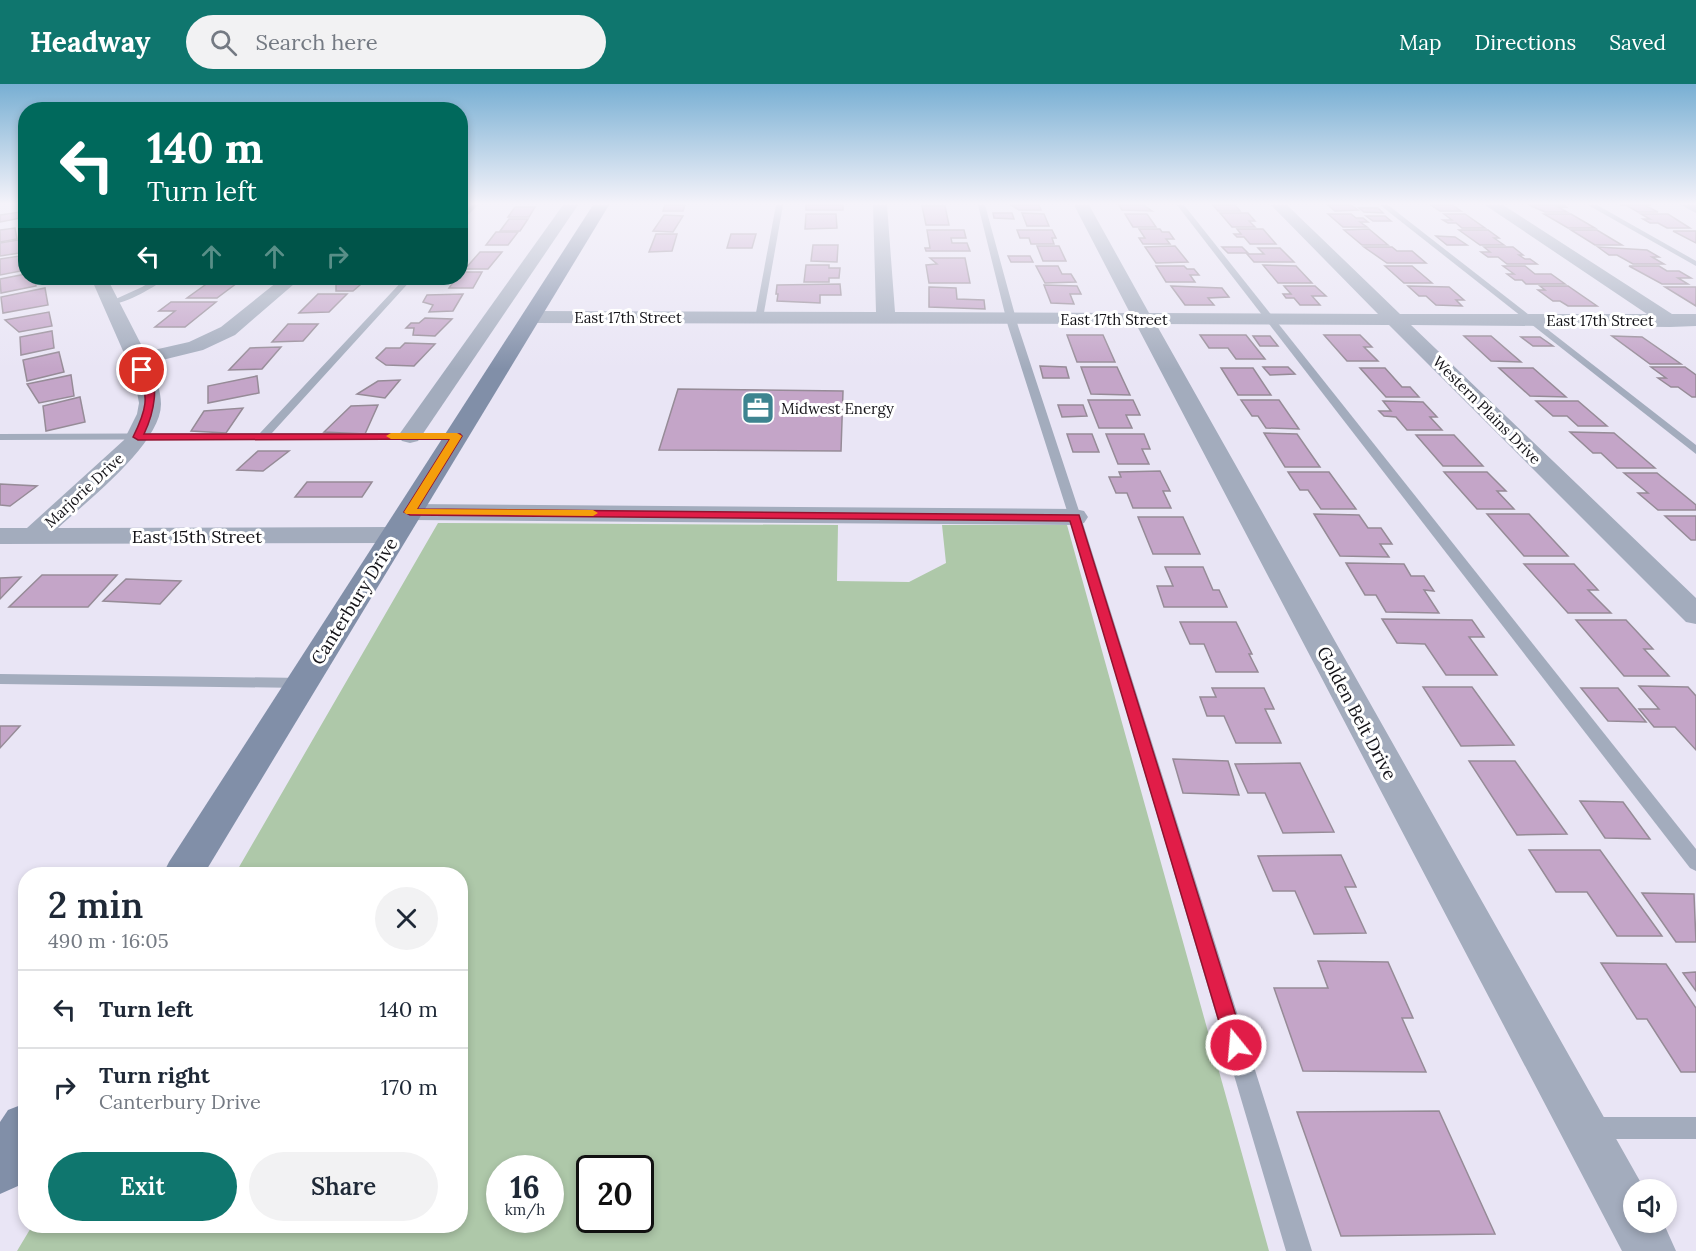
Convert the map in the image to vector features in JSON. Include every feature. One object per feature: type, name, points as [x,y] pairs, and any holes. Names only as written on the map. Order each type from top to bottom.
[{"type":"main road","name":"Canterbury Drive","points":[[187,867],[567,259]]},
{"type":"main road","points":[[0,1168],[18,1140]]},
{"type":"street","points":[[410,436],[533,259]]},
{"type":"street","points":[[883,259],[886,318]]},
{"type":"street","name":"Golden Belt Drive","points":[[1111,259],[1623,1202]]},
{"type":"street","name":"Western Plains Drive","points":[[1333,259],[1696,615]]},
{"type":"street","points":[[1576,259],[1696,338]]},
{"type":"street","name":"Marjorie Drive","points":[[34,536],[120,458],[138,437],[147,419],[151,401],[149,387],[102,285]]},
{"type":"street","points":[[138,360],[196,345],[228,331],[284,285]]},
{"type":"street","name":"East 17th Street","points":[[531,317],[1696,320]]},
{"type":"street","points":[[410,512],[1075,518]]},
{"type":"street","name":"East 15th Street","points":[[0,536],[395,535]]},
{"type":"street","name":"Golden Belt Drive","points":[[1640,1233],[1650,1251]]},
{"type":"lane","points":[[759,318],[770,259]]},
{"type":"lane","points":[[995,259],[1011,318],[1075,518],[1299,1251]]},
{"type":"lane","points":[[1223,259],[1696,863]]},
{"type":"lane","points":[[1453,259],[1696,451]]},
{"type":"lane","points":[[111,303],[151,285]]},
{"type":"lane","points":[[263,436],[403,285]]},
{"type":"lane","points":[[0,437],[457,436]]},
{"type":"lane","points":[[0,680],[303,683]]},
{"type":"lane","points":[[1582,1128],[1696,1128]]},
{"type":"green space","points":[[438,523],[838,525],[837,581],[909,582],[946,563],[942,525],[1067,525],[1269,1251],[17,1251],[28,1233],[468,1233],[468,867],[239,867]]},
{"type":"building","points":[[0,259],[18,259],[18,272],[0,275]]},
{"type":"building","points":[[473,259],[496,259],[488,269],[468,269]]},
{"type":"building","points":[[811,259],[837,259],[837,262]]},
{"type":"building","points":[[932,259],[965,259],[970,283],[929,283],[926,265],[937,264]]},
{"type":"building","points":[[1010,259],[1032,259],[1033,262],[1011,262]]},
{"type":"building","points":[[1042,259],[1066,261],[1043,261]]},
{"type":"building","points":[[1154,259],[1186,259],[1188,262],[1156,263]]},
{"type":"building","points":[[1252,259],[1291,259],[1294,262],[1254,262]]},
{"type":"building","points":[[1382,259],[1422,259],[1426,263],[1387,263]]},
{"type":"building","points":[[1501,259],[1531,259],[1537,264],[1507,264]]},
{"type":"building","points":[[1625,259],[1656,259],[1664,264],[1633,264]]},
{"type":"building","points":[[806,265],[829,265],[829,268],[840,268],[839,278],[829,278],[829,282],[804,282]]},
{"type":"building","points":[[1263,265],[1296,266],[1312,283],[1278,283]]},
{"type":"building","points":[[1036,266],[1058,266],[1062,274],[1071,274],[1076,282],[1045,283]]},
{"type":"building","points":[[1156,266],[1184,266],[1187,269],[1194,269],[1199,275],[1190,275],[1195,282],[1166,282]]},
{"type":"building","points":[[1385,266],[1412,266],[1432,283],[1404,283]]},
{"type":"building","points":[[1503,266],[1525,266],[1535,274],[1551,274],[1565,284],[1526,284],[1507,274],[1514,274]]},
{"type":"building","points":[[1629,266],[1659,266],[1667,271],[1679,271],[1691,278],[1678,278],[1688,284],[1662,284]]},
{"type":"building","points":[[468,272],[482,272],[473,288],[449,288],[451,285],[468,285]]},
{"type":"building","points":[[18,276],[18,285],[36,286],[1,293],[0,279]]},
{"type":"building","points":[[840,284],[841,295],[820,295],[820,303],[777,301],[777,285]]},
{"type":"building","points":[[205,285],[234,285],[217,298],[187,298]]},
{"type":"building","points":[[336,285],[360,285],[353,291],[336,291]]},
{"type":"building","points":[[1044,285],[1077,286],[1081,294],[1070,294],[1074,304],[1051,303]]},
{"type":"building","points":[[1171,286],[1222,288],[1229,297],[1208,298],[1214,305],[1185,305]]},
{"type":"building","points":[[1284,286],[1315,286],[1326,296],[1312,296],[1320,305],[1300,305],[1294,298],[1286,298],[1283,294],[1291,294]]},
{"type":"building","points":[[1408,286],[1449,287],[1464,300],[1456,300],[1462,306],[1436,305],[1426,296],[1419,296]]},
{"type":"building","points":[[1540,286],[1568,286],[1597,306],[1568,306],[1560,301],[1553,301],[1538,290],[1545,290]]},
{"type":"building","points":[[929,287],[956,288],[957,299],[984,300],[985,309],[929,307]]},
{"type":"building","points":[[1665,287],[1696,287],[1696,306]]},
{"type":"building","points":[[45,288],[48,305],[3,313],[1,297]]},
{"type":"building","points":[[318,294],[347,294],[329,312],[299,313]]},
{"type":"building","points":[[463,294],[453,311],[429,312],[433,305],[423,302],[427,295]]},
{"type":"building","points":[[171,302],[216,302],[185,327],[155,327],[175,311],[159,311]]},
{"type":"building","points":[[49,312],[52,326],[19,332],[5,320]]},
{"type":"building","points":[[425,318],[452,319],[435,336],[413,335],[414,328],[406,328],[411,323],[419,323]]},
{"type":"building","points":[[288,324],[318,324],[303,341],[272,342]]},
{"type":"building","points":[[52,331],[54,348],[21,355],[20,337]]},
{"type":"building","points":[[1067,335],[1103,335],[1115,362],[1077,362]]},
{"type":"building","points":[[1200,335],[1246,335],[1265,359],[1236,359],[1228,348],[1209,348]]},
{"type":"building","points":[[1324,335],[1360,335],[1372,347],[1364,347],[1378,361],[1347,361]]},
{"type":"building","points":[[1253,336],[1270,336],[1278,346],[1260,346]]},
{"type":"building","points":[[1464,336],[1491,336],[1521,362],[1491,361]]},
{"type":"building","points":[[1612,336],[1642,337],[1681,364],[1650,364]]},
{"type":"building","points":[[1521,337],[1540,337],[1553,346],[1533,346]]},
{"type":"building","points":[[405,343],[435,344],[414,366],[386,365],[376,358],[386,348],[400,348]]},
{"type":"building","points":[[281,347],[262,369],[229,370],[250,348]]},
{"type":"building","points":[[59,352],[64,372],[27,381],[23,360]]},
{"type":"building","points":[[1040,366],[1066,367],[1069,378],[1043,378]]},
{"type":"building","points":[[1081,367],[1117,367],[1130,395],[1091,394]]},
{"type":"building","points":[[1263,367],[1288,367],[1295,374],[1270,375]]},
{"type":"building","points":[[1651,367],[1685,367],[1696,375],[1696,397],[1692,397],[1678,387],[1671,387],[1658,378],[1666,378]]},
{"type":"building","points":[[1221,368],[1253,368],[1271,395],[1238,395]]},
{"type":"building","points":[[1360,368],[1385,368],[1402,387],[1410,387],[1419,397],[1386,397]]},
{"type":"building","points":[[1499,368],[1533,368],[1566,397],[1530,396]]},
{"type":"building","points":[[71,375],[74,396],[39,403],[27,384]]},
{"type":"building","points":[[257,376],[259,393],[208,403],[208,386]]},
{"type":"building","points":[[400,380],[385,398],[357,394],[378,381]]},
{"type":"building","name":"Midwest Energy","points":[[678,389],[843,391],[841,451],[659,450]]},
{"type":"building","points":[[80,397],[85,422],[46,431],[43,406]]},
{"type":"building","points":[[1088,400],[1133,400],[1140,415],[1126,415],[1132,428],[1099,428]]},
{"type":"building","points":[[1241,400],[1279,400],[1299,429],[1266,428],[1258,416],[1252,416]]},
{"type":"building","points":[[1383,401],[1423,402],[1437,417],[1430,417],[1442,430],[1407,430],[1396,417],[1384,416],[1379,411],[1391,411]]},
{"type":"building","points":[[1536,401],[1578,401],[1607,426],[1578,426],[1567,416],[1553,416]]},
{"type":"building","points":[[378,405],[365,434],[324,432],[351,406]]},
{"type":"building","points":[[1058,405],[1083,405],[1087,416],[1062,417]]},
{"type":"building","points":[[243,408],[226,433],[191,431],[204,411]]},
{"type":"building","points":[[1570,432],[1614,433],[1655,468],[1617,468],[1601,453],[1593,453]]},
{"type":"building","points":[[1264,433],[1297,434],[1320,467],[1285,467]]},
{"type":"building","points":[[1067,434],[1092,434],[1099,452],[1073,452]]},
{"type":"building","points":[[1106,434],[1144,434],[1150,449],[1142,449],[1149,464],[1118,464]]},
{"type":"building","points":[[1416,435],[1454,435],[1483,466],[1443,466]]},
{"type":"building","points":[[258,451],[289,451],[263,471],[237,470]]},
{"type":"building","points":[[1160,471],[1170,491],[1163,491],[1171,508],[1133,508],[1127,493],[1116,493],[1109,477],[1121,477],[1119,472]]},
{"type":"building","points":[[1288,472],[1329,472],[1356,509],[1321,509],[1308,490],[1300,490]]},
{"type":"building","points":[[1444,472],[1487,472],[1506,491],[1497,491],[1514,509],[1477,509]]},
{"type":"building","points":[[1624,473],[1657,473],[1696,505],[1696,510],[1658,510],[1638,493],[1648,493]]},
{"type":"building","points":[[307,482],[372,482],[362,497],[295,497]]},
{"type":"building","points":[[0,484],[37,486],[10,506],[0,505]]},
{"type":"building","points":[[1314,514],[1359,515],[1368,528],[1381,528],[1392,544],[1380,544],[1389,557],[1340,556]]},
{"type":"building","points":[[1487,514],[1529,514],[1568,556],[1524,556]]},
{"type":"building","points":[[1665,516],[1696,516],[1696,540],[1691,540]]},
{"type":"building","points":[[1138,517],[1183,517],[1200,554],[1153,554]]},
{"type":"building","points":[[1346,563],[1404,564],[1411,576],[1424,576],[1434,591],[1424,590],[1439,613],[1386,612],[1376,595],[1365,595]]},
{"type":"building","points":[[1524,564],[1574,564],[1598,590],[1588,590],[1611,613],[1568,613]]},
{"type":"building","points":[[1165,567],[1203,567],[1213,590],[1219,590],[1227,607],[1164,607],[1157,586],[1173,586]]},
{"type":"building","points":[[42,575],[117,575],[88,607],[9,607]]},
{"type":"building","points":[[21,577],[0,599],[0,578]]},
{"type":"building","points":[[126,579],[181,581],[160,604],[103,601]]},
{"type":"building","points":[[1382,619],[1472,620],[1484,637],[1469,637],[1497,675],[1446,675],[1425,644],[1397,643]]},
{"type":"building","points":[[1576,620],[1626,620],[1653,649],[1644,649],[1669,676],[1624,676]]},
{"type":"building","points":[[1180,622],[1236,622],[1258,672],[1216,672],[1204,644],[1190,644]]},
{"type":"building","points":[[1639,686],[1688,687],[1696,696],[1696,750],[1675,727],[1654,727],[1639,709],[1659,709]]},
{"type":"building","points":[[1423,687],[1472,687],[1514,745],[1461,746]]},
{"type":"building","points":[[1212,688],[1264,688],[1274,709],[1265,709],[1281,743],[1236,743],[1224,716],[1207,716],[1200,697],[1216,697]]},
{"type":"building","points":[[1581,688],[1618,688],[1646,722],[1608,721]]},
{"type":"building","points":[[0,726],[20,726],[0,748]]},
{"type":"building","points":[[1173,759],[1228,761],[1239,795],[1183,793]]},
{"type":"building","points":[[1469,761],[1515,761],[1567,834],[1517,835]]},
{"type":"building","points":[[1300,763],[1334,832],[1283,833],[1265,793],[1248,793],[1235,764]]},
{"type":"building","points":[[1580,801],[1623,802],[1650,839],[1605,838]]},
{"type":"building","points":[[1529,850],[1600,850],[1662,936],[1617,936],[1587,892],[1556,892]]},
{"type":"building","points":[[1341,855],[1356,887],[1345,887],[1366,933],[1314,934],[1295,891],[1273,891],[1258,856]]},
{"type":"building","points":[[1642,893],[1694,894],[1696,942],[1676,942]]},
{"type":"building","points":[[1318,961],[1388,962],[1413,1018],[1402,1018],[1426,1072],[1303,1071],[1274,988],[1328,988]]},
{"type":"building","points":[[1601,963],[1666,964],[1696,1008],[1696,1072],[1681,1072],[1647,1019],[1637,1019]]},
{"type":"building","points":[[1696,972],[1696,991],[1683,973]]},
{"type":"building","points":[[1439,1111],[1495,1234],[1341,1236],[1297,1112]]},
{"type":"slow traffic","points":[[391,436],[457,436],[410,512],[593,513]]},
{"type":"place","name":"Midwest Energy","points":[[758,408]]},
{"type":"route","points":[[142,370],[149,387],[151,401],[147,419],[138,437],[457,436],[410,512],[1075,518],[1236,1045]]}]
